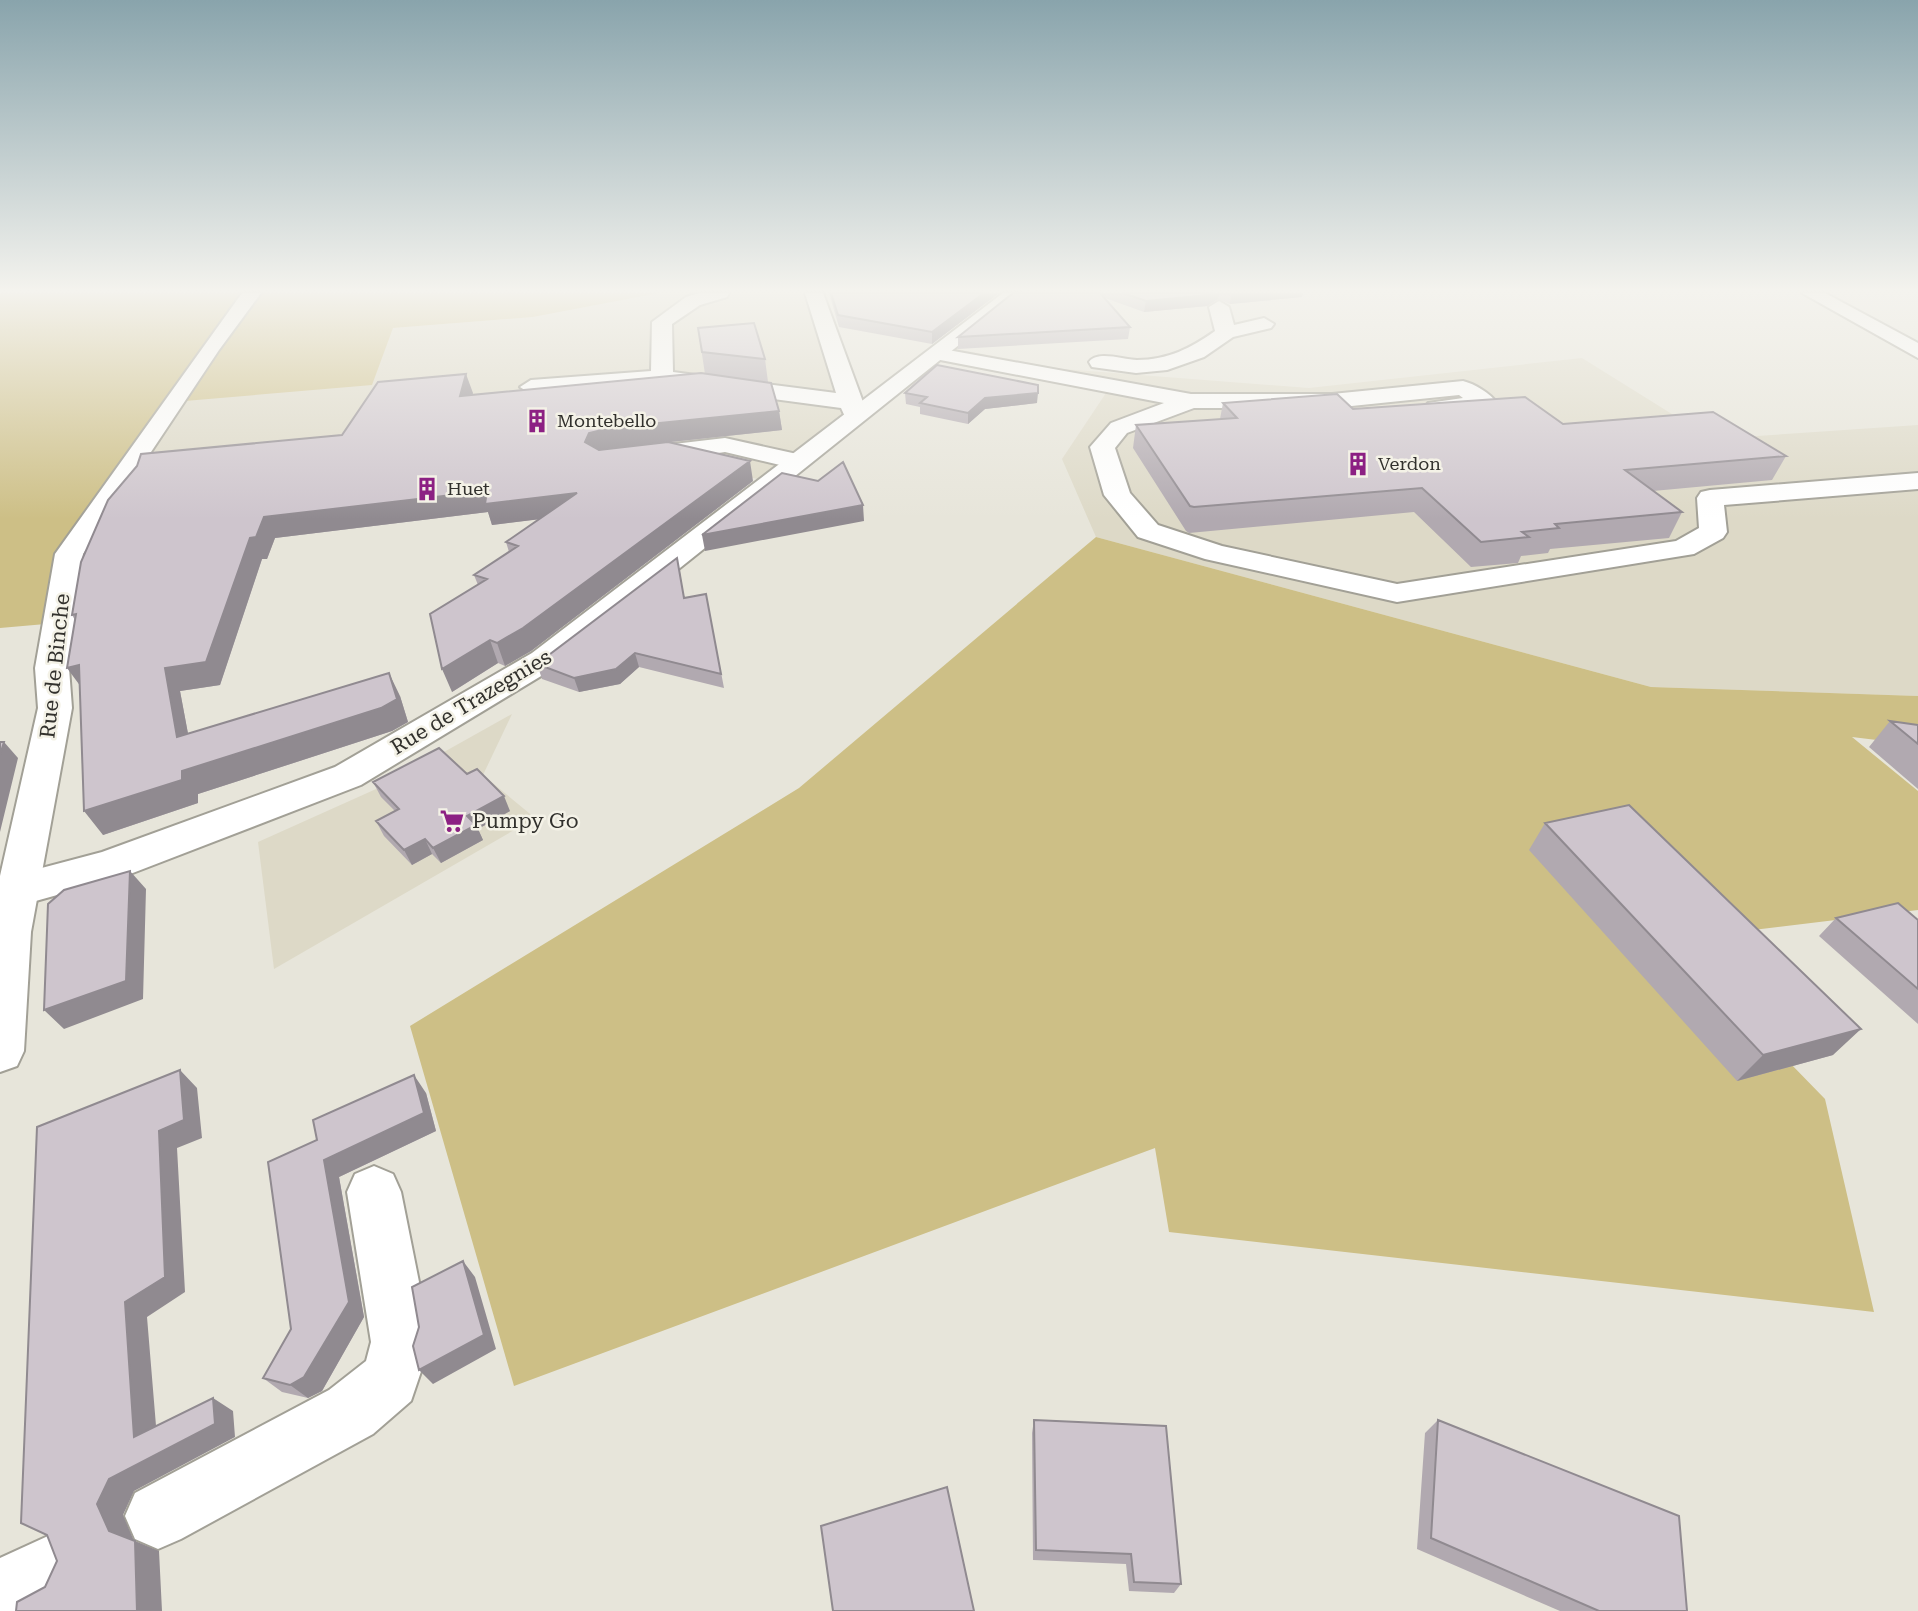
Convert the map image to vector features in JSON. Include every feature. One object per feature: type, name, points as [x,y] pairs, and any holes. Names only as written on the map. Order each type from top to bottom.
[{"type":"street","name":"Rue de Binche","points":[[0,1051],[9,932],[8,893],[55,708],[52,668],[69,554],[196,368]]},
{"type":"street","points":[[662,368],[662,377]]},
{"type":"street","points":[[531,387],[662,377],[853,409],[839,368]]},
{"type":"street","name":"Rue de Trazegnies","points":[[8,893],[111,865],[348,776],[544,660],[797,461],[853,409],[915,368]]},
{"type":"street","points":[[1018,368],[1191,401],[1332,401],[1463,388],[1485,403],[1350,416],[1332,401]]},
{"type":"street","points":[[1191,401],[1119,428],[1102,447],[1117,495],[1148,531],[1215,553],[1397,593],[1684,548],[1713,532],[1710,498],[1918,481]]},
{"type":"street","points":[[619,458],[725,445],[797,461]]},
{"type":"street","points":[[158,1516],[351,1412],[390,1380],[401,1342],[374,1192]]},
{"type":"shaded area","points":[[0,368],[378,368],[372,385],[173,402],[69,554],[57,623],[0,628]]},
{"type":"shaded area","points":[[274,368],[851,368],[865,409],[771,482],[673,460],[249,534],[69,554],[173,402]]},
{"type":"shaded area","points":[[973,368],[1059,368],[1309,388],[1489,368],[1598,368],[1712,439],[1918,425],[1918,696],[1651,687],[1096,537],[1062,459],[1106,393]]},
{"type":"shaded area","points":[[1096,537],[1651,687],[1918,696],[1918,745],[1852,737],[1918,791],[1918,910],[1670,940],[1825,1099],[1874,1312],[1169,1232],[1155,1148],[514,1386],[410,1026],[799,788]]},
{"type":"shaded area","points":[[512,714],[483,775],[535,818],[274,969],[258,842],[385,785]]},
{"type":"building","points":[[933,368],[953,368],[1038,385],[1038,393],[985,398],[968,413],[920,403],[927,397],[905,393]]},
{"type":"building","points":[[701,373],[771,383],[779,411],[610,428],[589,433],[585,442],[599,450],[668,442],[750,461],[523,628],[497,643],[490,640],[442,669],[430,614],[487,579],[474,575],[518,546],[506,542],[577,493],[485,504],[487,491],[264,517],[256,537],[250,538],[206,662],[165,668],[177,737],[389,673],[397,699],[381,708],[182,771],[182,780],[84,811],[79,665],[67,668],[76,614],[72,615],[81,562],[108,500],[137,466],[141,454],[342,435],[378,382],[466,374],[460,396]]},
{"type":"building","points":[[1337,394],[1353,409],[1525,397],[1563,424],[1713,412],[1786,456],[1625,470],[1682,512],[1555,524],[1559,528],[1522,532],[1529,537],[1481,542],[1422,488],[1190,506],[1136,425],[1237,418],[1223,403]]},
{"type":"building","points":[[843,462],[863,505],[702,535],[782,473],[818,481]]},
{"type":"building","points":[[677,558],[684,598],[706,594],[721,674],[635,653],[616,669],[574,678],[537,664]]},
{"type":"building","points":[[1890,721],[1918,725],[1918,744]]},
{"type":"building","points":[[439,748],[467,774],[477,769],[504,796],[467,816],[476,825],[433,848],[425,839],[404,850],[376,821],[399,809],[373,782]]},
{"type":"building","points":[[1629,805],[1861,1029],[1763,1055],[1545,823]]},
{"type":"building","points":[[130,871],[126,981],[44,1010],[48,904],[64,890]]},
{"type":"building","points":[[1898,903],[1918,920],[1918,989],[1836,918]]},
{"type":"building","points":[[180,1070],[184,1120],[159,1131],[165,1277],[125,1302],[134,1437],[213,1398],[215,1424],[109,1479],[97,1504],[109,1531],[135,1541],[137,1611],[16,1611],[17,1602],[45,1587],[57,1561],[47,1535],[21,1523],[37,1127]]},
{"type":"building","points":[[414,1075],[424,1113],[324,1160],[349,1302],[304,1377],[290,1385],[263,1378],[291,1329],[268,1162],[317,1140],[313,1120]]},
{"type":"building","points":[[463,1261],[484,1335],[419,1370],[413,1346],[419,1327],[412,1287]]},
{"type":"building","points":[[1034,1420],[1166,1426],[1181,1584],[1134,1582],[1131,1554],[1036,1550]]},
{"type":"building","points":[[1438,1420],[1679,1516],[1687,1611],[1599,1611],[1431,1538]]},
{"type":"building","points":[[947,1487],[974,1611],[833,1611],[821,1526]]},
{"type":"place","name":"Montebello","points":[[537,421]]},
{"type":"place","name":"Verdon","points":[[1358,464]]},
{"type":"place","name":"Huet","points":[[427,489]]},
{"type":"place","name":"Pumpy Go","points":[[452,821]]}]
